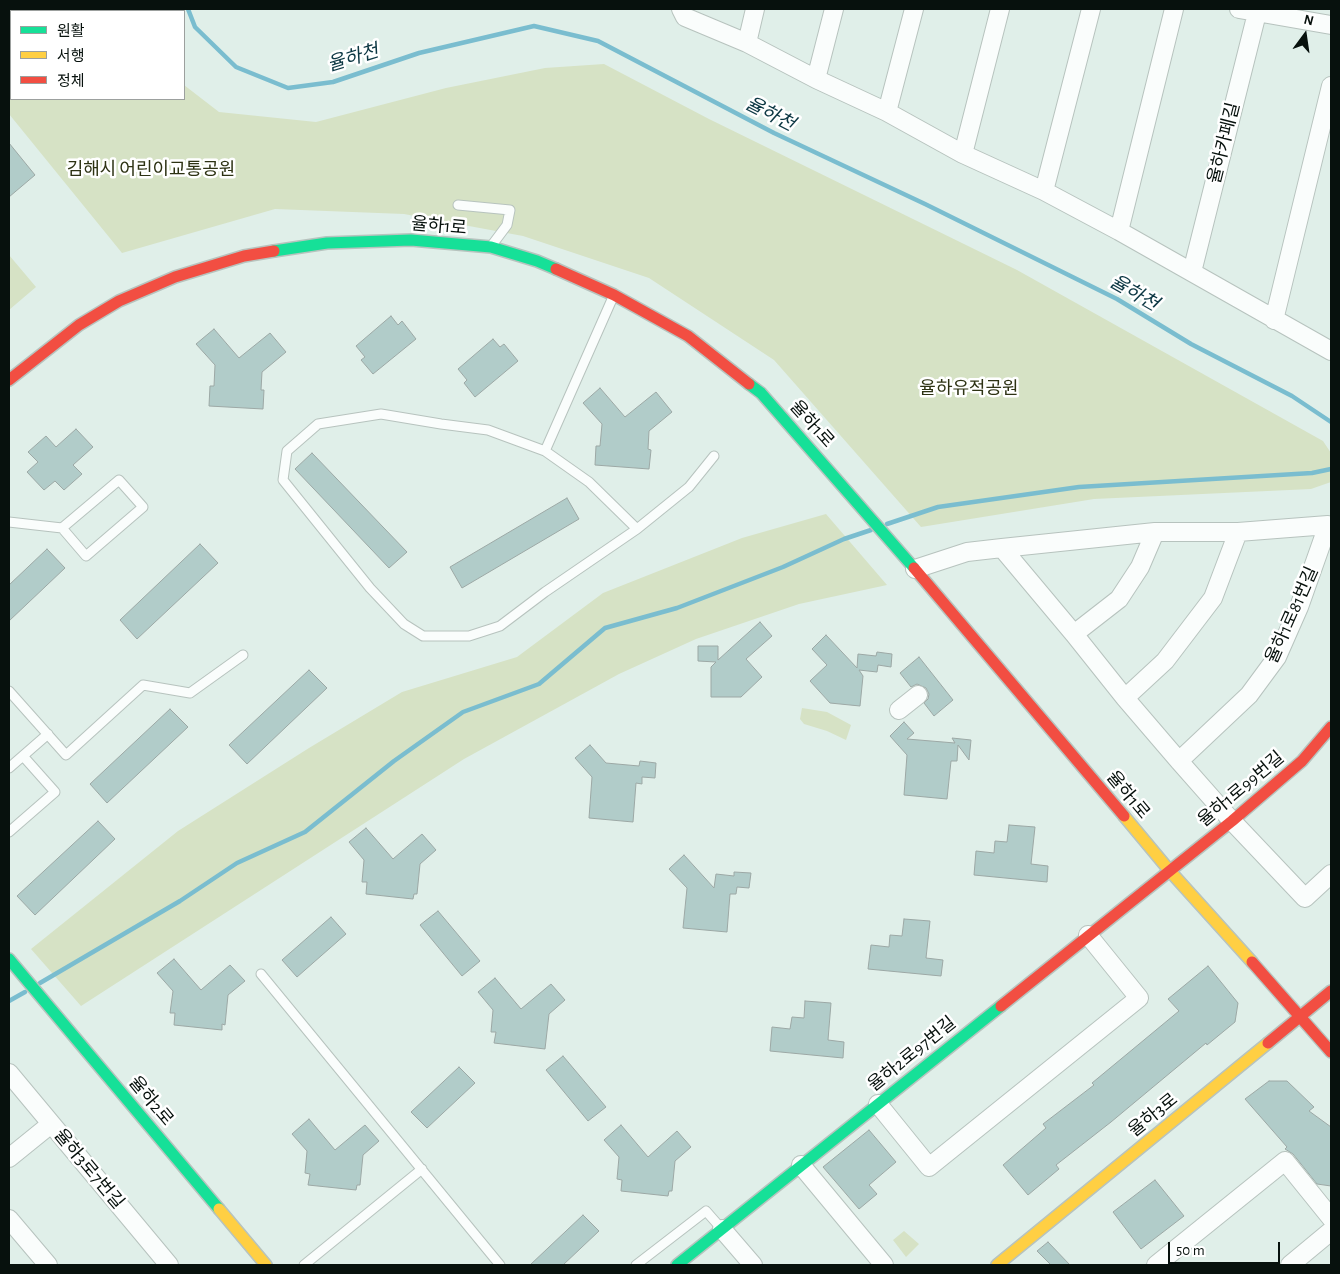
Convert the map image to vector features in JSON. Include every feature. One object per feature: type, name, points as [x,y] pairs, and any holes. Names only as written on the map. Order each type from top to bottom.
[{"type":"street","points":[[681,9],[685,17],[746,42],[816,79],[887,112],[963,154],[1044,191],[1119,231],[1331,351]]},
{"type":"street","points":[[746,42],[755,9]]},
{"type":"street","points":[[816,79],[834,9]]},
{"type":"street","points":[[887,112],[914,9]]},
{"type":"street","points":[[963,154],[1000,9]]},
{"type":"street","points":[[1044,191],[1091,9]]},
{"type":"street","points":[[1119,231],[1174,9]]},
{"type":"street","points":[[1239,9],[1331,25]]},
{"type":"street","name":"율하카페길","points":[[1192,272],[1257,13]]},
{"type":"street","points":[[1274,320],[1331,86]]},
{"type":"street","name":"율하1로","points":[[9,380],[79,325],[119,301],[175,277],[244,256],[327,243],[411,240],[491,248],[537,261],[614,295],[688,336],[761,393],[910,562],[1168,870],[1242,950],[1331,1052]]},
{"type":"street","name":"율하1로81번길","points":[[910,562],[967,552],[1155,532],[1238,532],[1330,526],[1299,608],[1277,657],[1250,695],[1179,761]]},
{"type":"street","points":[[1074,634],[1119,598],[1140,567],[1155,532]]},
{"type":"street","points":[[1125,698],[1165,661],[1213,598],[1238,532]]},
{"type":"street","points":[[1002,548],[1179,761],[1304,898],[1331,874]]},
{"type":"street","points":[[899,710],[918,695]]},
{"type":"street","name":"율하1로99번길","points":[[1168,870],[1232,821],[1302,761],[1331,728]]},
{"type":"street","name":"율하2로97번길","points":[[677,1265],[1168,870]]},
{"type":"street","points":[[878,1104],[930,1167],[1139,998],[1088,935]]},
{"type":"street","name":"율하2로","points":[[9,959],[266,1265]]},
{"type":"street","name":"율하3로","points":[[996,1265],[1331,991]]},
{"type":"street","name":"율하3로7번길","points":[[9,1073],[169,1265]]},
{"type":"street","points":[[9,1158],[51,1124]]},
{"type":"street","points":[[1156,1265],[1285,1161],[1331,1218]]},
{"type":"street","points":[[801,1165],[884,1265]]},
{"type":"street","points":[[9,1219],[48,1265]]},
{"type":"street","points":[[722,1229],[753,1265]]},
{"type":"street","points":[[1290,1265],[1331,1232]]},
{"type":"lane","points":[[458,205],[510,210],[507,225],[491,248]]},
{"type":"lane","points":[[545,451],[614,295]]},
{"type":"lane","points":[[637,529],[589,482],[545,451],[488,430],[381,414],[318,424],[287,451],[284,480],[370,588],[404,624],[423,636],[469,636],[500,626],[545,592],[637,529],[689,487],[714,456]]},
{"type":"lane","points":[[9,522],[62,528],[86,556],[143,507],[119,480],[62,528]]},
{"type":"lane","points":[[9,691],[66,755],[143,685],[190,693],[243,655]]},
{"type":"lane","points":[[9,768],[48,734]]},
{"type":"lane","points":[[9,832],[55,792],[23,756]]},
{"type":"lane","points":[[261,974],[500,1265]]},
{"type":"lane","points":[[304,1265],[422,1168]]},
{"type":"lane","points":[[636,1265],[706,1211],[722,1229]]},
{"type":"green space","name":"율하유적공원","points":[[9,9],[122,10],[10,10],[10,100],[185,100],[185,86],[219,112],[316,122],[446,88],[545,68],[604,64],[709,119],[1017,270],[1323,441],[1331,453],[1331,482],[1311,489],[1094,499],[921,527],[774,360],[649,278],[523,236],[404,214],[275,209],[122,253],[9,114]]},
{"type":"green space","points":[[9,255],[36,287],[9,310]]},
{"type":"green space","points":[[826,514],[887,585],[799,604],[696,639],[619,674],[464,759],[81,1006],[31,949],[178,831],[402,692],[517,657],[603,593],[742,538]]},
{"type":"green space","points":[[802,708],[827,712],[851,725],[846,740],[827,731],[804,724],[800,719]]},
{"type":"green space","points":[[904,1231],[919,1244],[906,1257],[893,1240]]},
{"type":"building","points":[[9,143],[35,175],[9,197]]},
{"type":"building","points":[[391,316],[398,325],[402,321],[416,339],[373,374],[361,360],[365,357],[356,346]]},
{"type":"building","points":[[214,329],[239,358],[270,333],[286,352],[262,372],[261,390],[264,390],[263,409],[209,406],[210,386],[214,386],[215,365],[196,344]]},
{"type":"building","points":[[493,339],[500,347],[504,344],[518,361],[475,397],[464,383],[467,380],[458,369]]},
{"type":"building","points":[[600,388],[625,417],[656,392],[672,412],[649,431],[648,449],[651,450],[649,469],[595,465],[596,446],[600,446],[602,424],[583,403]]},
{"type":"building","points":[[76,429],[93,447],[73,465],[82,474],[64,490],[55,481],[44,490],[27,472],[38,462],[28,452],[46,436],[56,447]]},
{"type":"building","points":[[312,453],[407,552],[389,568],[295,469]]},
{"type":"building","points":[[567,498],[579,519],[462,588],[450,567]]},
{"type":"building","points":[[200,544],[218,563],[137,639],[120,620]]},
{"type":"building","points":[[47,549],[65,568],[9,621],[9,585]]},
{"type":"building","points":[[760,622],[772,636],[746,659],[762,677],[741,697],[711,697],[711,667],[716,662],[698,661],[698,646],[718,646],[718,660]]},
{"type":"building","points":[[826,635],[857,668],[858,654],[876,656],[877,652],[892,654],[891,667],[878,665],[877,672],[859,670],[863,676],[860,706],[830,703],[810,681],[827,665],[812,649]]},
{"type":"building","points":[[919,657],[953,700],[934,716],[924,703],[928,699],[929,694],[926,688],[917,684],[911,687],[900,673]]},
{"type":"building","points":[[309,670],[327,688],[247,764],[229,745]]},
{"type":"building","points":[[170,709],[188,727],[107,803],[90,784]]},
{"type":"building","points":[[904,722],[914,733],[907,739],[955,743],[952,738],[971,740],[969,760],[958,745],[957,761],[951,761],[947,799],[904,795],[907,755],[890,736]]},
{"type":"building","points":[[590,745],[606,763],[639,766],[640,761],[656,763],[655,778],[642,777],[642,784],[636,783],[633,822],[589,818],[592,777],[575,758]]},
{"type":"building","points":[[98,821],[115,839],[35,915],[17,896]]},
{"type":"building","points":[[1009,825],[1035,827],[1031,864],[1048,866],[1047,882],[974,875],[976,851],[994,853],[995,841],[1007,842]]},
{"type":"building","points":[[366,828],[393,859],[422,834],[436,850],[420,864],[417,894],[414,894],[413,899],[366,894],[367,882],[362,882],[364,860],[349,842]]},
{"type":"building","points":[[684,855],[714,888],[716,874],[734,876],[734,872],[751,873],[749,888],[737,887],[736,894],[730,894],[727,932],[683,928],[687,888],[669,869]]},
{"type":"building","points":[[438,911],[480,961],[462,976],[420,925]]},
{"type":"building","points":[[331,917],[346,934],[297,977],[282,960]]},
{"type":"building","points":[[904,919],[930,921],[926,958],[943,960],[941,976],[868,969],[871,945],[889,947],[890,935],[902,936]]},
{"type":"building","points":[[174,959],[201,990],[230,965],[245,981],[228,995],[225,1025],[222,1024],[222,1030],[174,1025],[175,1013],[170,1013],[173,991],[157,973]]},
{"type":"building","points":[[1208,966],[1238,1003],[1235,1022],[1207,1045],[1206,1043],[1056,1165],[1059,1169],[1028,1195],[1003,1165],[1046,1128],[1043,1124],[1094,1085],[1092,1083],[1179,1011],[1168,999]]},
{"type":"building","points":[[495,978],[521,1009],[551,984],[565,1000],[549,1014],[545,1049],[494,1043],[496,1032],[491,1032],[493,1010],[478,992]]},
{"type":"building","points":[[805,1001],[831,1003],[828,1040],[844,1042],[843,1058],[770,1051],[772,1027],[790,1029],[792,1017],[804,1018]]},
{"type":"building","points":[[563,1056],[606,1107],[588,1121],[546,1070]]},
{"type":"building","points":[[459,1067],[475,1083],[427,1128],[411,1112]]},
{"type":"building","points":[[1269,1081],[1287,1081],[1314,1107],[1309,1111],[1331,1127],[1331,1186],[1317,1184],[1293,1154],[1285,1149],[1287,1147],[1245,1099]]},
{"type":"building","points":[[309,1119],[335,1150],[365,1125],[379,1141],[363,1155],[360,1185],[357,1185],[356,1190],[308,1185],[310,1174],[305,1173],[307,1151],[292,1134]]},
{"type":"building","points":[[621,1125],[648,1157],[677,1131],[691,1147],[675,1161],[672,1191],[669,1191],[668,1196],[621,1191],[622,1180],[617,1179],[619,1157],[604,1140]]},
{"type":"building","points":[[869,1130],[896,1162],[869,1185],[877,1194],[859,1209],[823,1167]]},
{"type":"building","points":[[1155,1180],[1184,1216],[1141,1249],[1113,1212]]},
{"type":"building","points":[[583,1215],[599,1231],[563,1265],[530,1265]]},
{"type":"building","points":[[1048,1242],[1070,1265],[1051,1265],[1037,1251]]},
{"type":"waterway","name":"율하천","points":[[188,9],[195,27],[236,67],[288,88],[333,82],[419,53],[534,26],[598,41],[774,133],[925,204],[1117,299],[1191,344],[1292,396],[1331,422]]},
{"type":"waterway","points":[[887,524],[938,507],[1079,487],[1312,473],[1331,469]]},
{"type":"waterway","points":[[40,983],[180,901],[237,863],[305,832],[394,761],[463,712],[539,684],[605,628],[677,608],[783,567],[844,539],[871,530]]},
{"type":"waterway","points":[[9,1001],[25,992]]},
{"type":"traffic: fast","points":[[274,251],[327,243],[411,240],[491,247],[556,269]]},
{"type":"traffic: fast","points":[[749,384],[761,393],[914,568]]},
{"type":"traffic: fast","points":[[9,959],[219,1209]]},
{"type":"traffic: fast","points":[[677,1265],[1001,1006]]},
{"type":"traffic: slow","points":[[1124,816],[1169,870],[1252,962]]},
{"type":"traffic: slow","points":[[997,1265],[1268,1043]]},
{"type":"traffic: slow","points":[[219,1209],[266,1265]]},
{"type":"traffic: jam","points":[[9,380],[79,325],[119,301],[175,277],[244,256],[274,251]]},
{"type":"traffic: jam","points":[[556,269],[614,295],[688,336],[749,384]]},
{"type":"traffic: jam","points":[[914,568],[1124,816]]},
{"type":"traffic: jam","points":[[1001,1006],[1232,821],[1302,761],[1331,727]]},
{"type":"traffic: jam","points":[[1252,962],[1331,1052]]},
{"type":"traffic: jam","points":[[1268,1043],[1331,991]]},
{"type":"park label","name":"김해시 어린이교통공원","points":[[151,170]]}]
